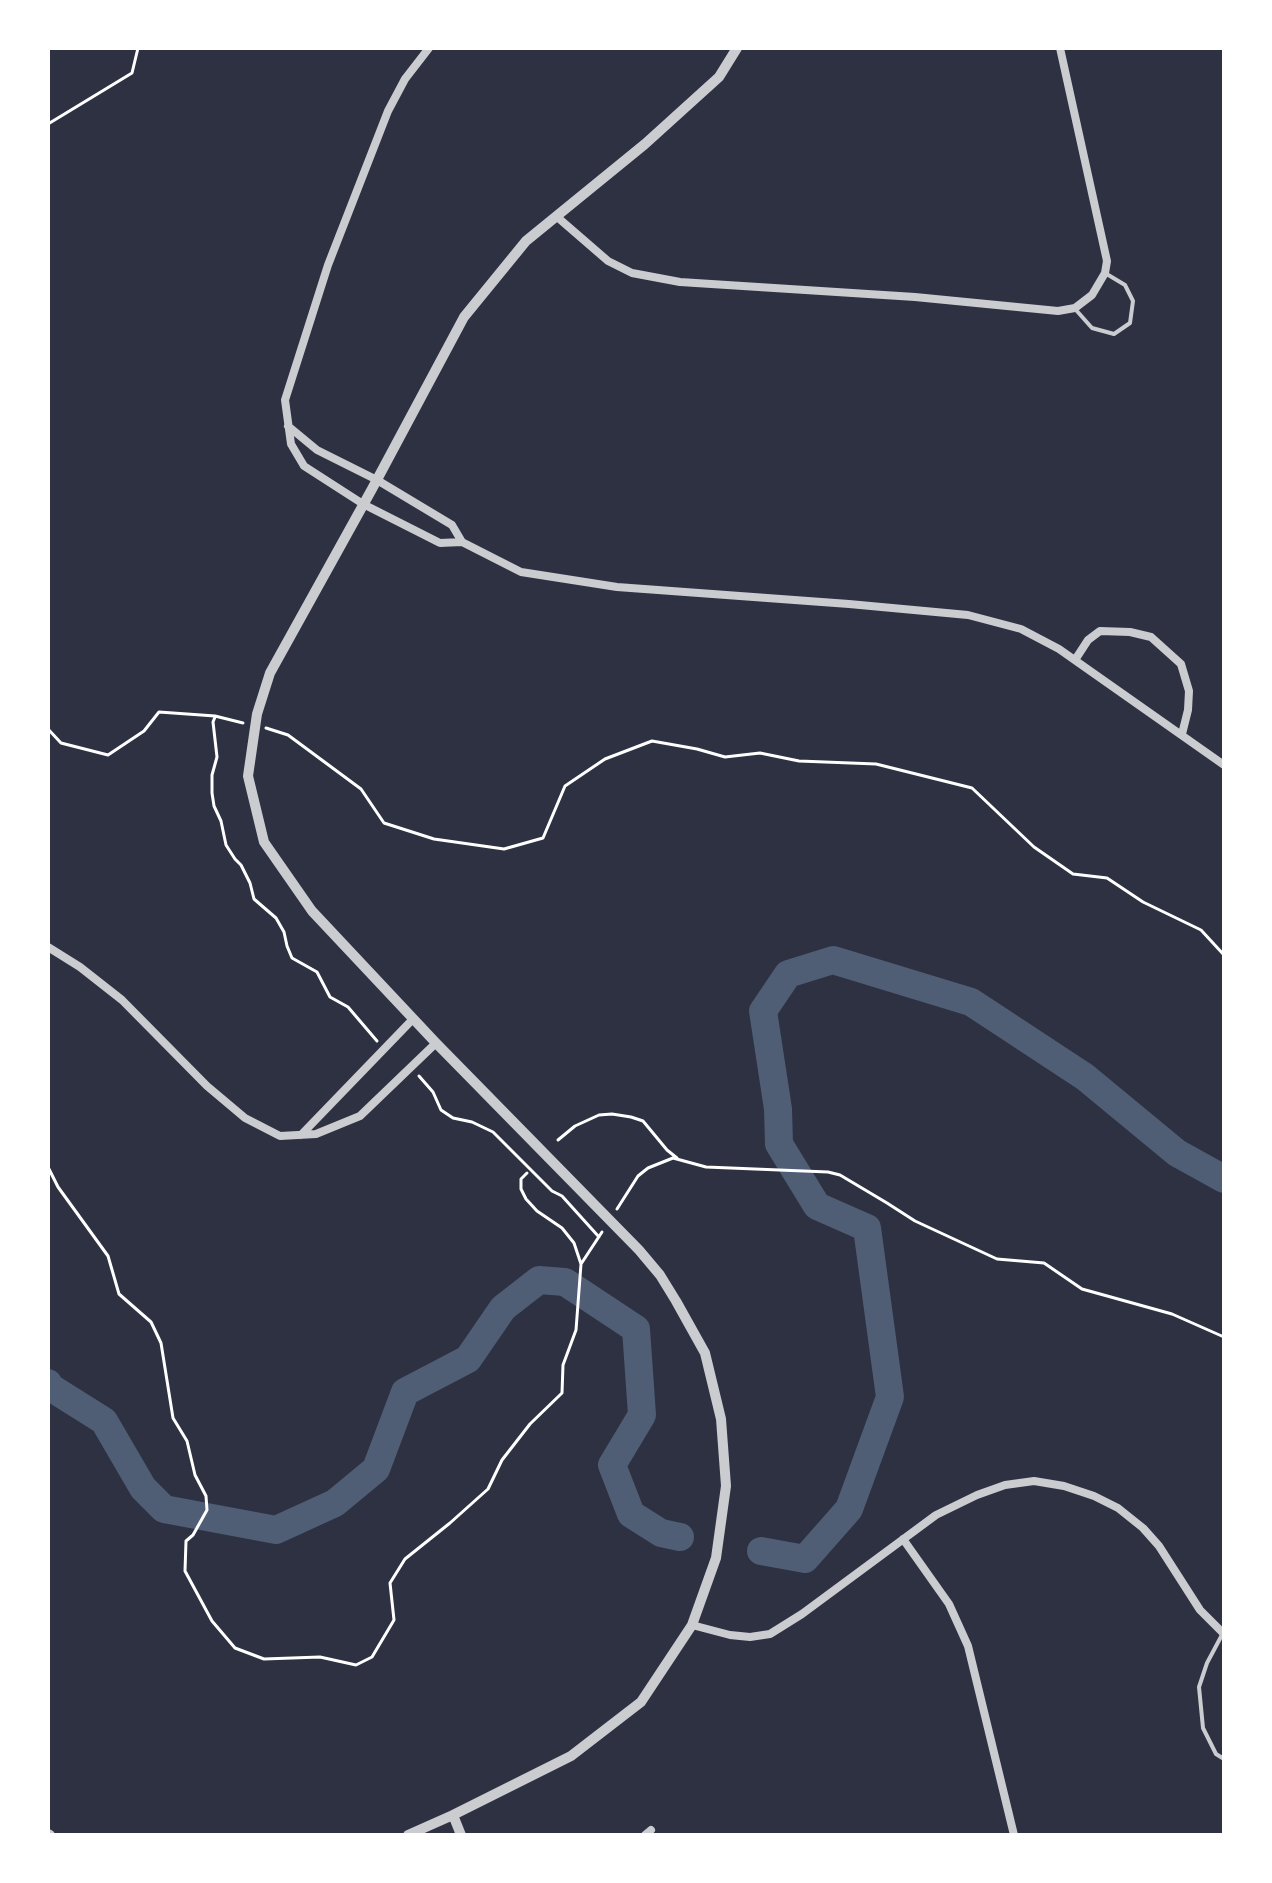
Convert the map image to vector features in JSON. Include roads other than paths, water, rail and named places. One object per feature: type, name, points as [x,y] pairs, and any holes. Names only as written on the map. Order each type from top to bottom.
[{"type":"street","points":[[429,48],[405,79],[388,111],[328,265],[285,400],[291,444],[304,466],[363,504],[440,543],[462,542],[521,572],[617,587],[968,615],[1021,629],[1059,649],[1224,765]]},
{"type":"street","points":[[408,1835],[428,1831],[453,1815],[571,1756],[641,1702],[692,1625],[716,1558],[726,1486],[721,1419],[705,1353],[676,1301],[646,1258],[312,911],[264,842],[248,776],[257,714],[270,673],[464,317],[526,241],[645,144],[719,77],[737,48]]},
{"type":"street","points":[[556,216],[608,261],[632,273],[680,282],[915,297],[1058,311],[1075,308],[1092,295],[1105,273],[1107,261],[1060,48]]},
{"type":"street","points":[[287,426],[317,450],[377,480],[452,525],[462,542]]},
{"type":"street","points":[[1075,660],[1088,640],[1100,631],[1130,632],[1151,637],[1181,664],[1189,691],[1182,734]]},
{"type":"street","points":[[48,947],[122,1000],[207,1086],[245,1118],[280,1136],[316,1134],[360,1116],[436,1043]]},
{"type":"street","points":[[301,1135],[413,1019]]},
{"type":"street","points":[[692,1625],[730,1635],[750,1637],[770,1634],[936,1515],[1005,1485],[1034,1481],[1064,1486],[1094,1496],[1118,1508],[1143,1528],[1159,1546],[1200,1610],[1224,1634]]},
{"type":"street","points":[[903,1539],[949,1604],[968,1646],[1014,1835]]},
{"type":"street","points":[[453,1815],[461,1835]]},
{"type":"lane","points":[[1075,308],[1092,328],[1114,334],[1130,323],[1133,301],[1125,285],[1105,273]]},
{"type":"lane","points":[[1224,1634],[1207,1663],[1199,1687],[1203,1728],[1216,1754],[1224,1759]]},
{"type":"waterway","points":[[761,1551],[805,1559],[849,1509],[890,1397],[867,1228],[817,1206],[779,1144],[778,1109],[763,1011],[788,974],[833,960],[971,1002],[1085,1077],[1177,1153],[1224,1179]]},
{"type":"waterway","points":[[48,1383],[104,1421],[143,1488],[164,1509],[276,1530],[335,1503],[376,1469],[405,1392],[468,1359],[503,1308],[539,1280],[565,1282],[636,1329],[642,1415],[612,1465],[631,1514],[661,1533],[680,1537]]}]
